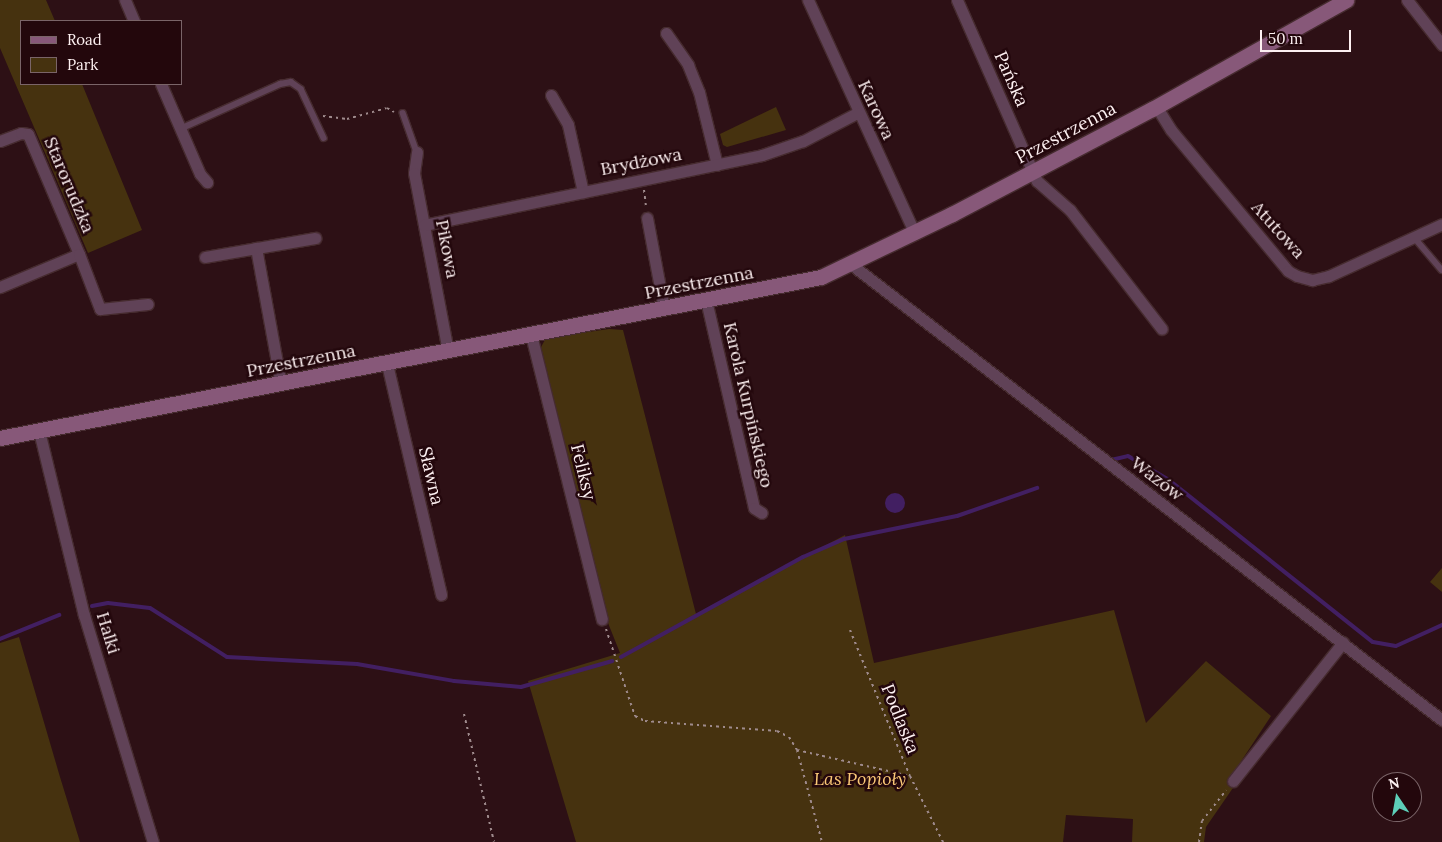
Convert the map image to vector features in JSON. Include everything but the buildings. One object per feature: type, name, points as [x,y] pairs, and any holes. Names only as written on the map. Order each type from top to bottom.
[{"type":"street","points":[[125,0],[134,20]]},
{"type":"street","name":"Karowa","points":[[808,0],[858,113],[915,234]]},
{"type":"street","name":"Pańska","points":[[957,0],[1032,172],[1041,186],[1070,210],[1162,329]]},
{"type":"street","name":"Przestrzenna","points":[[0,438],[387,364],[821,277],[852,265],[915,234],[1156,106],[1346,0]]},
{"type":"street","points":[[1408,0],[1442,45]]},
{"type":"street","points":[[666,33],[688,65],[699,92],[716,165]]},
{"type":"street","points":[[161,85],[180,129],[207,182]]},
{"type":"street","points":[[551,95],[568,125],[583,192]]},
{"type":"street","name":"Atutowa","points":[[1156,106],[1171,130],[1288,271],[1312,280],[1321,279],[1442,224]]},
{"type":"street","name":"Brydżowa","points":[[424,225],[716,165],[793,145],[858,113]]},
{"type":"street","name":"Starorudzka","points":[[0,141],[21,132],[28,134],[79,254],[0,287]]},
{"type":"street","name":"Pikowa","points":[[417,152],[414,173],[448,352]]},
{"type":"street","points":[[647,218],[664,309]]},
{"type":"street","points":[[205,257],[314,238]]},
{"type":"street","points":[[256,248],[281,384]]},
{"type":"street","points":[[79,254],[100,309],[148,304]]},
{"type":"street","name":"Wazów","points":[[852,265],[1442,720]]},
{"type":"street","name":"Karola Kurpińskiego","points":[[706,300],[754,508],[762,513]]},
{"type":"street","name":"Feliksy","points":[[531,335],[602,619]]},
{"type":"street","name":"Sławna","points":[[387,364],[441,595]]},
{"type":"street","name":"Halki","points":[[39,431],[84,615],[153,842]]},
{"type":"street","points":[[1233,781],[1343,642]]},
{"type":"lane","points":[[180,129],[291,82],[300,89],[324,138]]},
{"type":"lane","points":[[403,113],[417,152]]},
{"type":"lane","points":[[1414,237],[1442,270]]},
{"type":"path","points":[[311,111],[329,118],[346,119],[387,108],[406,120]]},
{"type":"path","points":[[642,180],[647,218]]},
{"type":"path","points":[[602,619],[635,716],[645,720],[777,731],[789,738],[797,750],[822,842]]},
{"type":"path","name":"Podlaska","points":[[850,630],[910,776],[943,842]]},
{"type":"path","points":[[464,714],[494,842]]},
{"type":"path","points":[[797,750],[910,776]]},
{"type":"path","points":[[1199,842],[1202,821],[1233,781]]},
{"type":"green space","points":[[0,0],[46,0],[55,20],[20,20],[20,85],[82,85],[142,230],[88,253],[0,48]]},
{"type":"green space","points":[[776,107],[786,130],[727,147],[723,145],[720,134]]},
{"type":"green space","name":"Las Popioły","points":[[609,329],[623,330],[696,614],[845,535],[874,663],[1114,610],[1146,723],[1206,661],[1271,716],[1230,778],[1235,785],[1206,827],[1204,842],[1132,842],[1133,819],[1066,815],[1063,842],[576,842],[528,681],[620,653],[608,623],[541,347],[546,338]]},
{"type":"green space","points":[[1442,568],[1442,592],[1430,582]]},
{"type":"green space","points":[[19,637],[80,842],[0,842],[0,643]]},
{"type":"shaded area","points":[[895,493],[902,496],[905,503],[902,510],[895,513],[888,510],[885,503],[888,496]]},
{"type":"waterway","points":[[1111,460],[1128,456],[1169,480],[1373,642],[1396,646],[1442,625]]},
{"type":"waterway","points":[[621,657],[803,557],[844,539],[957,516],[1037,488]]},
{"type":"waterway","points":[[92,606],[108,603],[150,608],[227,657],[357,664],[454,681],[521,687],[612,661]]},
{"type":"waterway","points":[[0,639],[59,615]]}]
